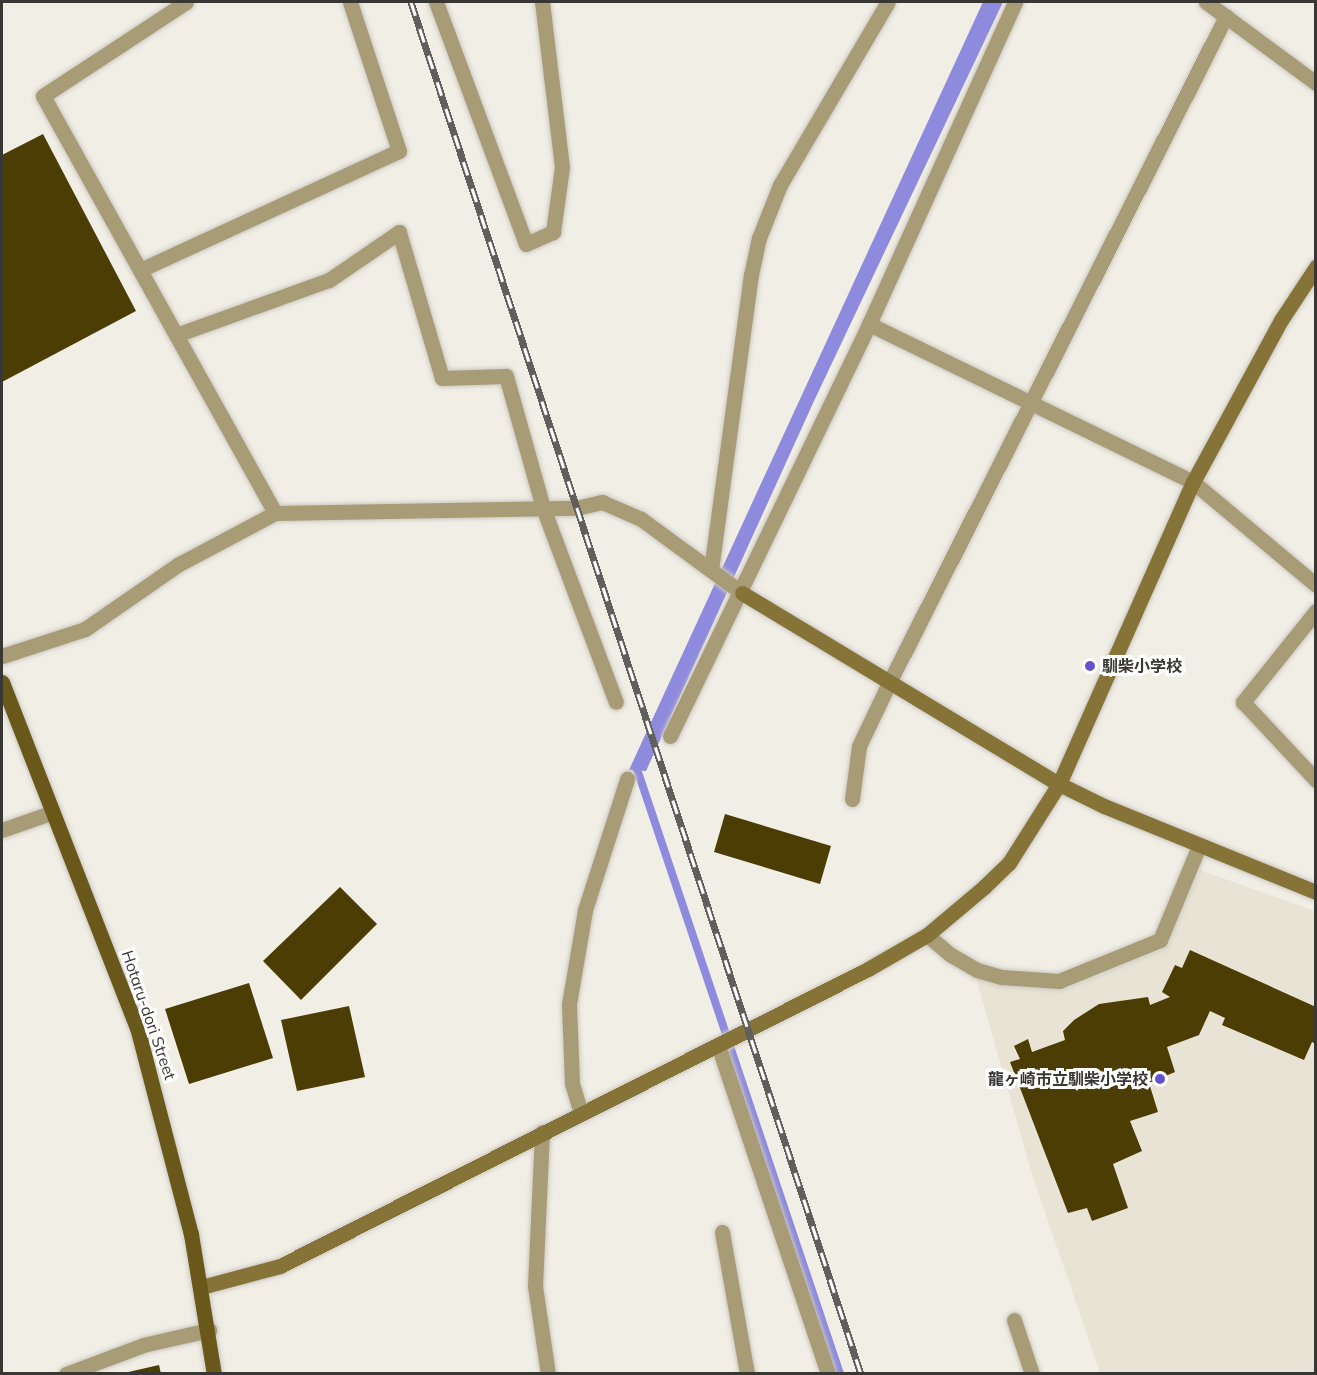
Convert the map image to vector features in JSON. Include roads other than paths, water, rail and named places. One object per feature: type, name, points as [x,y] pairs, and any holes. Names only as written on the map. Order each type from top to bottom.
[{"type":"main road","name":"Hotaru-dori Street","points":[[2,682],[138,1031],[159,1099],[201,1287],[214,1374]]},
{"type":"street","points":[[186,2],[43,96],[275,513]]},
{"type":"street","points":[[140,270],[399,151],[350,2]]},
{"type":"street","points":[[436,2],[526,244],[553,232],[562,167],[542,2]]},
{"type":"street","points":[[711,570],[751,275],[759,238],[780,185],[888,2]]},
{"type":"street","points":[[670,736],[869,324],[1015,2]]},
{"type":"street","points":[[1206,2],[1316,83]]},
{"type":"street","points":[[852,799],[859,746],[890,681],[1029,401],[1226,16]]},
{"type":"street","points":[[176,335],[329,280],[399,232],[442,378],[506,376],[543,508],[616,702]]},
{"type":"street","points":[[201,1287],[280,1266],[720,1044],[927,935],[1009,863],[1059,784],[1193,482],[1281,320],[1316,267]]},
{"type":"street","points":[[869,324],[1193,482],[1316,585]]},
{"type":"street","points":[[2,656],[85,629],[179,564],[275,513],[543,508],[602,502],[641,519],[740,591],[1059,784],[1199,846],[1316,892]]},
{"type":"street","points":[[1316,611],[1244,702],[1316,780]]},
{"type":"street","points":[[581,1113],[572,1083],[569,1004],[585,910],[627,779]]},
{"type":"street","points":[[2,830],[53,812]]},
{"type":"street","points":[[927,935],[951,955],[977,970],[1002,977],[1059,981],[1160,940],[1199,846]]},
{"type":"street","points":[[720,1044],[828,1374]]},
{"type":"street","points":[[542,1132],[535,1286],[548,1374]]},
{"type":"street","points":[[722,1232],[747,1374]]},
{"type":"street","points":[[1014,1320],[1032,1374]]},
{"type":"street","points":[[66,1374],[143,1345],[209,1330]]},
{"type":"waterway","points":[[640,762],[637,769],[840,1374]]},
{"type":"railway","points":[[411,2],[861,1374]]},
{"type":"place","name":"馴柴小学校","points":[[1090,666]]},
{"type":"place","name":"龍ヶ崎市立馴柴小学校","points":[[1160,1079]]}]
